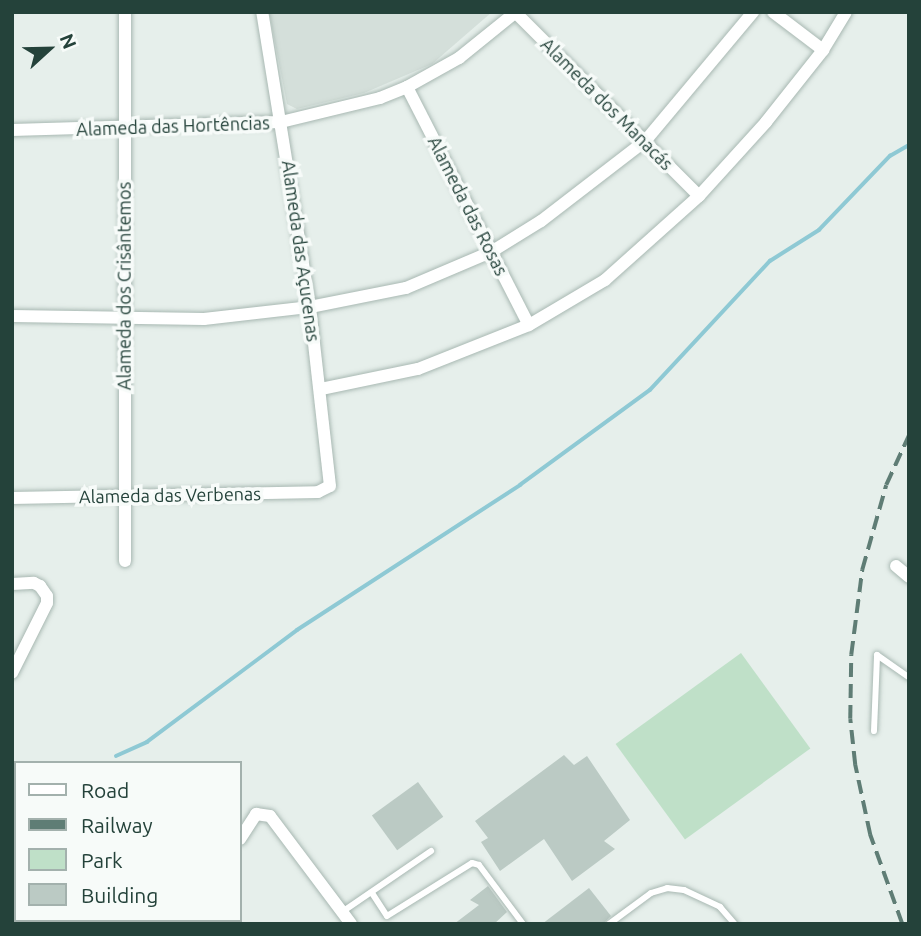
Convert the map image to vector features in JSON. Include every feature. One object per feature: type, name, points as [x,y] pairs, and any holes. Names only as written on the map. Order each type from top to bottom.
[{"type":"street","name":"Alameda dos Crisântemos","points":[[124,561],[125,12]]},
{"type":"street","name":"Alameda das Açucenas","points":[[262,12],[310,307],[331,480],[327,490]]},
{"type":"street","name":"Alameda das Hortências","points":[[12,130],[281,122],[380,98],[407,87],[459,58],[515,12]]},
{"type":"street","name":"Alameda dos Manacás","points":[[515,12],[698,196]]},
{"type":"street","points":[[12,316],[204,319],[310,307],[406,288],[492,252],[541,221],[646,141],[752,12]]},
{"type":"street","points":[[773,12],[823,50]]},
{"type":"street","points":[[321,389],[418,369],[529,325],[605,281],[698,196],[766,122],[823,50],[846,12]]},
{"type":"street","name":"Alameda das Rosas","points":[[407,87],[529,325]]},
{"type":"street","name":"Alameda das Verbenas","points":[[12,498],[327,490]]},
{"type":"street","points":[[896,566],[909,576]]},
{"type":"street","points":[[12,584],[34,583],[45,590],[47,603],[12,673]]},
{"type":"street","points":[[242,836],[256,814],[270,816],[339,918],[351,924]]},
{"type":"lane","points":[[874,731],[877,655],[909,677]]},
{"type":"lane","points":[[339,918],[431,850]]},
{"type":"lane","points":[[372,893],[387,916],[472,863],[479,865],[523,924]]},
{"type":"lane","points":[[609,924],[651,893],[667,888],[684,890],[720,907],[736,924]]},
{"type":"shaded area","points":[[269,12],[492,12],[432,64],[364,93],[297,109],[287,104]]},
{"type":"green space","points":[[741,653],[810,748],[685,840],[616,744]]},
{"type":"building","points":[[564,755],[574,765],[587,756],[630,820],[604,841],[615,849],[572,881],[544,839],[500,871],[481,842],[488,838],[475,821]]},
{"type":"building","points":[[418,782],[443,817],[397,850],[372,816]]},
{"type":"building","points":[[488,886],[507,912],[494,924],[454,924],[479,905],[470,900]]},
{"type":"building","points":[[589,888],[611,916],[603,924],[542,924]]},
{"type":"waterway","points":[[116,756],[147,742],[297,630],[520,485],[650,390],[770,261],[819,230],[890,156],[909,145]]},
{"type":"railway","points":[[902,924],[870,835],[855,765],[850,719],[851,655],[862,570],[886,485],[909,435]]}]
